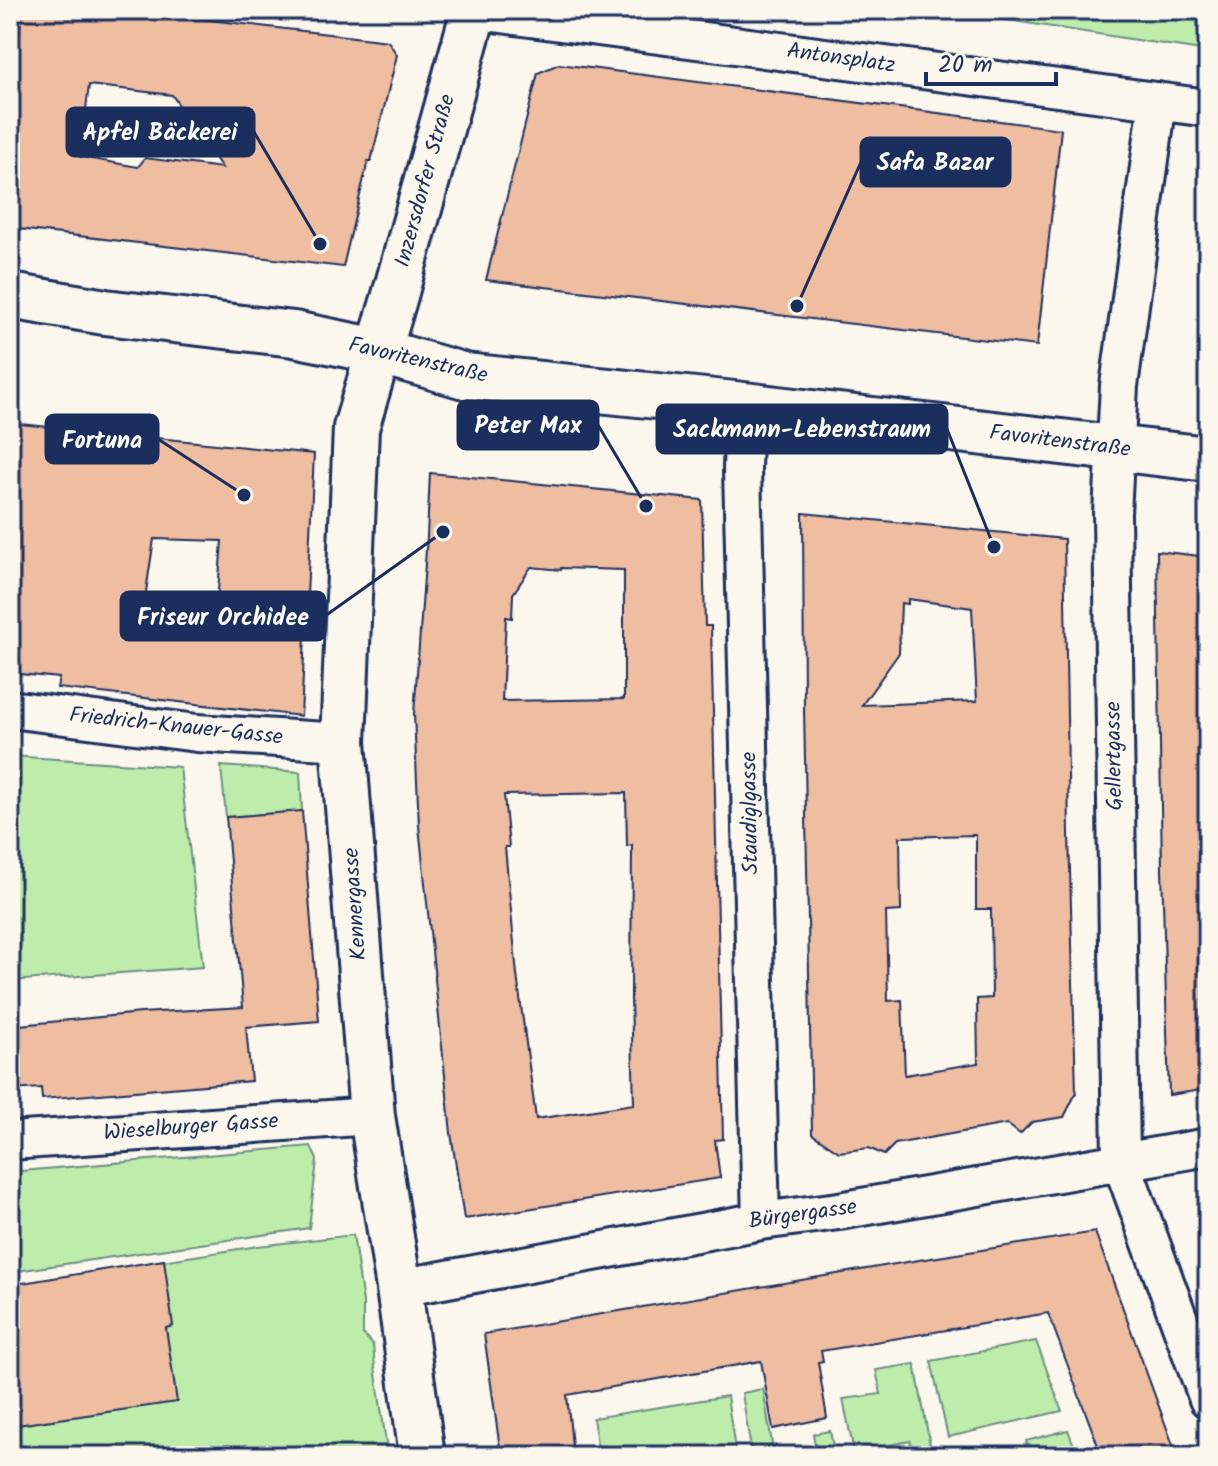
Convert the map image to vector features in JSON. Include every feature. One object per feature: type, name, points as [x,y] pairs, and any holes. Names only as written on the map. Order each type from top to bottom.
[{"type":"street","name":"Antonsplatz","points":[[473,10],[1208,108]]},
{"type":"street","name":"Inzersdorfer Straße","points":[[378,351],[473,10]]},
{"type":"street","name":"Gellertgasse","points":[[1158,101],[1119,386],[1112,513],[1121,1161],[1208,1399]]},
{"type":"street","name":"Favoritenstraße","points":[[10,296],[105,312],[294,334],[378,351],[465,376],[1208,459]]},
{"type":"street","name":"Kennergasse","points":[[378,351],[356,428],[343,742],[372,1116],[422,1456]]},
{"type":"street","name":"Staudiglgasse","points":[[744,405],[742,469],[761,1221]]},
{"type":"street","name":"Friedrich-Knauer-Gasse","points":[[10,709],[197,733],[343,742]]},
{"type":"street","name":"Wieselburger Gasse","points":[[10,1141],[372,1116]]},
{"type":"street","name":"Bürgergasse","points":[[399,1288],[761,1221],[839,1211],[1208,1147]]},
{"type":"green space","points":[[943,10],[1208,10],[1208,51]]},
{"type":"green space","points":[[10,756],[180,767],[203,967],[10,981]]},
{"type":"green space","points":[[221,766],[300,772],[302,811],[226,817]]},
{"type":"green space","points":[[311,1146],[317,1160],[309,1228],[10,1272],[10,1172]]},
{"type":"green space","points":[[353,1235],[363,1302],[363,1334],[373,1345],[388,1456],[10,1456],[10,1285],[258,1246]]},
{"type":"green space","points":[[1036,1341],[1062,1411],[948,1437],[931,1361]]},
{"type":"green space","points":[[915,1364],[932,1456],[914,1456],[910,1441],[854,1452],[843,1399],[881,1394],[876,1370]]},
{"type":"green space","points":[[763,1389],[774,1456],[752,1456],[742,1393]]},
{"type":"green space","points":[[727,1396],[736,1456],[599,1456],[593,1418]]},
{"type":"green space","points":[[1068,1430],[1078,1456],[1029,1456],[1026,1441]]},
{"type":"green space","points":[[830,1431],[835,1456],[817,1456],[813,1434]]},
{"type":"building","points":[[22,10],[124,10],[388,41],[397,55],[343,267],[10,228],[10,118]],"holes":[[[89,85],[172,95],[222,168],[145,158],[138,167],[80,157]]]},
{"type":"building","points":[[559,64],[1061,129],[1037,346],[486,280],[538,73]]},
{"type":"building","points":[[10,423],[314,454],[301,716],[57,688],[59,678],[10,673]],"holes":[[[154,539],[222,541],[215,628],[142,618]]]},
{"type":"building","points":[[430,473],[702,500],[705,626],[711,626],[723,1139],[715,1140],[720,1178],[464,1219],[451,1133],[419,826],[414,714]],"holes":[[[531,567],[624,570],[624,699],[502,701],[506,617],[512,618],[513,594]],[[626,793],[627,846],[632,845],[634,1104],[536,1119],[517,975],[505,847],[509,847],[504,795]]]},
{"type":"building","points":[[803,513],[1064,539],[1076,1093],[1064,1117],[1032,1122],[1020,1134],[1007,1124],[895,1144],[884,1155],[869,1148],[839,1152],[812,1134]],"holes":[[[908,599],[972,608],[977,701],[862,705],[899,653],[901,603],[908,604]],[[976,835],[976,909],[991,909],[992,998],[977,999],[978,1063],[905,1075],[902,1000],[888,1001],[886,912],[901,911],[900,837]]]},
{"type":"building","points":[[1157,551],[1208,557],[1208,1089],[1169,1095],[1162,870]]},
{"type":"building","points":[[302,811],[319,1021],[246,1027],[251,1081],[42,1099],[41,1088],[10,1090],[10,1026],[243,1007],[226,817]]},
{"type":"building","points":[[1095,1232],[1177,1456],[1102,1456],[1048,1313],[821,1351],[823,1361],[818,1362],[827,1418],[773,1429],[761,1361],[567,1395],[573,1456],[501,1456],[484,1334]]},
{"type":"building","points":[[164,1260],[173,1326],[166,1328],[177,1402],[10,1426],[10,1285]]},
{"type":"place","name":"Apfel Bäckerei","points":[[320,244]]},
{"type":"place","name":"Safa Bazar","points":[[797,306]]},
{"type":"place","name":"Fortuna","points":[[244,495]]},
{"type":"place","name":"Peter Max","points":[[646,506]]},
{"type":"place","name":"Friseur Orchidee","points":[[443,532]]},
{"type":"place","name":"Sackmann-Lebenstraum","points":[[994,547]]}]
